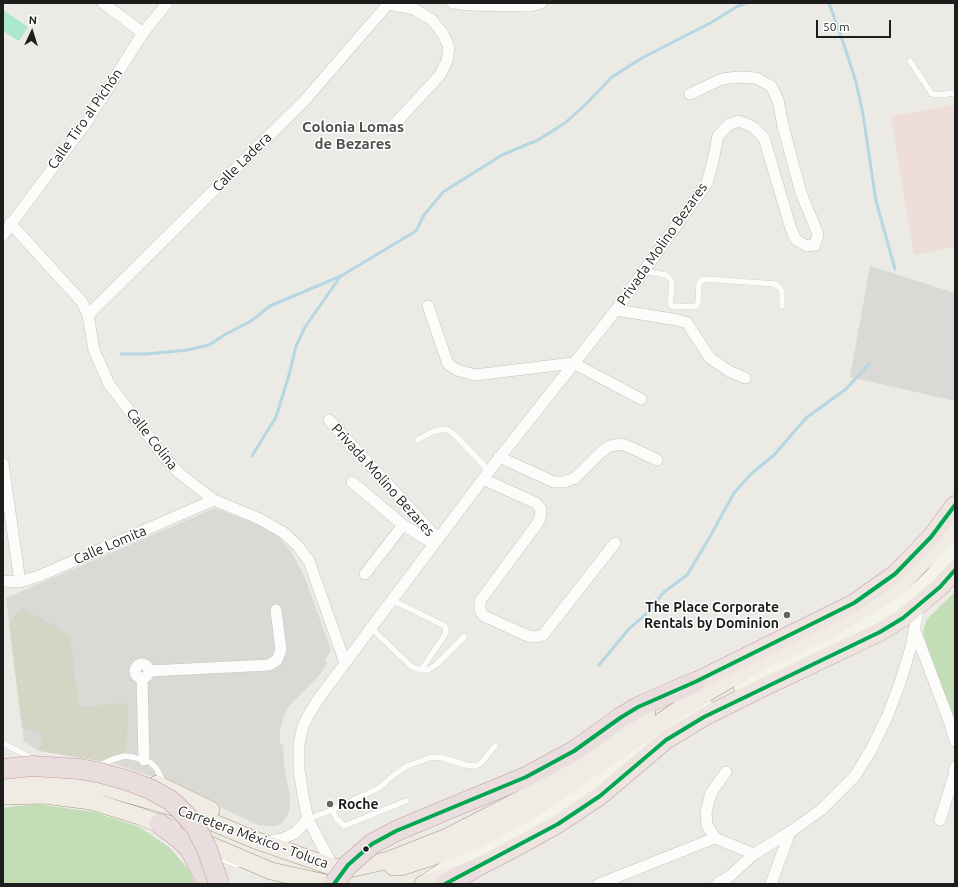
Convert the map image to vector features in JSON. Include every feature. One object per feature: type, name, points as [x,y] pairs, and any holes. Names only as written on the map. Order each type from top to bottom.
[{"type":"highway","points":[[339,873],[372,844],[396,831],[526,777],[574,751],[638,707],[695,682],[854,603],[895,574],[931,537],[955,505]]},
{"type":"highway","points":[[445,884],[524,844],[558,824],[600,796],[666,740],[688,727],[762,688],[880,632],[919,605],[955,570]]},
{"type":"highway","points":[[3,768],[32,766],[101,772],[136,783],[170,800],[196,827],[207,849],[219,884]]},
{"type":"highway","points":[[160,824],[180,839],[190,849],[208,884]]},
{"type":"main road","points":[[339,873],[401,867],[429,858],[475,841],[530,811],[684,706],[763,660],[834,626],[896,590],[946,538],[955,526]]},
{"type":"main road","points":[[423,884],[459,860],[541,818],[618,764],[646,740],[666,728],[840,639],[895,608],[914,594],[932,577],[955,549]]},
{"type":"main road","points":[[339,873],[389,860],[445,838],[537,791],[634,721],[695,682]]},
{"type":"main road","points":[[3,761],[31,758],[86,763],[141,777],[204,806],[239,825],[260,841]]},
{"type":"main road","name":"Carretera México - Toluca","points":[[3,781],[49,779],[93,784],[183,810],[339,873]]},
{"type":"main road","name":"Carretera México - Toluca","points":[[3,796],[44,795],[77,798],[110,806],[160,824],[271,871],[330,884]]},
{"type":"main road","points":[[423,884],[470,871]]},
{"type":"street","points":[[102,3],[143,33]]},
{"type":"street","name":"Calle Tiro al Pichón","points":[[3,235],[10,223],[86,123],[143,33],[167,3]]},
{"type":"street","points":[[453,3],[531,6],[541,3]]},
{"type":"street","points":[[389,4],[414,10],[432,20],[443,34],[449,47],[447,61],[440,75],[390,129]]},
{"type":"street","name":"Calle Ladera","points":[[88,315],[304,100],[389,4]]},
{"type":"street","name":"Privada Molino Bezares","points":[[339,873],[308,819],[299,770],[299,744],[303,726],[317,701],[345,662],[499,457],[616,310],[707,183],[718,136],[728,125],[739,121],[753,127],[764,138],[791,229],[796,240],[807,246],[815,245],[818,234],[801,194],[783,126],[778,100],[771,86],[756,78],[738,76],[722,79],[690,94]]},
{"type":"street","name":"Calle Colina","points":[[10,223],[82,302],[88,315],[94,350],[109,384],[165,458],[179,474],[214,500],[260,519],[284,533],[298,546],[309,562],[345,662]]},
{"type":"street","points":[[428,306],[448,364],[457,370],[475,375],[573,363],[641,399]]},
{"type":"street","points":[[616,310],[678,320],[687,323],[710,358],[729,371],[745,378]]},
{"type":"street","name":"Privada Molino Bezares","points":[[329,420],[436,541]]},
{"type":"street","points":[[499,457],[554,482],[564,482],[575,478],[602,451],[610,446],[621,444],[657,460]]},
{"type":"street","points":[[3,464],[20,582]]},
{"type":"street","points":[[486,475],[536,503],[541,509],[540,518],[537,524],[480,601],[480,610],[484,616],[528,636],[536,637],[543,635],[615,543]]},
{"type":"street","points":[[352,482],[403,524],[436,541]]},
{"type":"street","name":"Calle Lomita","points":[[3,582],[20,582],[39,576],[214,500]]},
{"type":"street","points":[[364,574],[403,524]]},
{"type":"street","points":[[717,884],[730,876],[754,854],[790,832],[821,810],[855,776],[871,750],[890,710],[900,683],[915,631],[919,605]]},
{"type":"street","points":[[144,760],[146,674],[269,665],[278,660],[281,650],[276,610]]},
{"type":"street","points":[[915,631],[951,726],[955,741]]},
{"type":"street","points":[[940,820],[954,776],[955,767]]},
{"type":"street","points":[[726,772],[710,793],[706,812],[707,825],[715,838],[754,854]]},
{"type":"street","points":[[260,841],[282,839],[295,833],[308,819]]},
{"type":"street","points":[[770,884],[790,832]]},
{"type":"street","points":[[600,884],[715,838]]},
{"type":"lane","points":[[910,61],[932,94],[939,95],[955,93]]},
{"type":"lane","points":[[644,271],[666,275],[671,280],[670,304],[672,306],[696,307],[698,302],[699,284],[702,280],[707,279],[775,284],[782,292],[782,306]]},
{"type":"lane","points":[[417,440],[434,431],[447,429],[455,435],[486,475]]},
{"type":"lane","points":[[392,600],[445,626],[445,635],[421,670]]},
{"type":"lane","points":[[371,628],[412,667],[421,670],[428,670],[437,664],[464,637]]},
{"type":"lane","points":[[3,743],[31,758]]},
{"type":"lane","points":[[308,819],[332,810],[379,788],[394,774],[407,766],[432,757],[443,758],[466,765],[476,766],[481,763],[495,746]]},
{"type":"lane","points":[[100,766],[111,760],[124,756],[144,760],[151,763],[156,768],[167,789]]},
{"type":"lane","points":[[332,810],[337,819],[344,826],[406,800]]},
{"type":"lane","points":[[190,849],[241,866]]},
{"type":"lane","points":[[264,875],[306,879]]},
{"type":"shaded area","points":[[955,105],[955,247],[914,255],[891,116]]},
{"type":"shaded area","points":[[870,266],[955,293],[955,401],[850,377]]},
{"type":"shaded area","points":[[215,508],[274,531],[292,553],[305,578],[331,650],[325,661],[327,663],[319,676],[288,708],[283,718],[280,732],[280,744],[283,745],[290,809],[283,822],[277,826],[258,825],[160,779],[112,763],[40,751],[24,742],[6,598]]},
{"type":"shaded area","points":[[21,607],[70,635],[79,707],[121,703],[128,707],[127,742],[123,754],[112,763],[40,751],[42,733],[22,728],[9,624]]},
{"type":"green space","points":[[3,10],[28,27],[19,41],[3,31]]},
{"type":"green space","points":[[955,592],[955,723],[923,634],[927,619]]},
{"type":"green space","points":[[35,804],[94,812],[139,827],[169,847],[189,870],[195,884],[3,884],[3,808]]},
{"type":"waterway","points":[[121,354],[146,354],[187,350],[209,345],[251,321],[270,306],[341,276],[416,231],[424,215],[443,192],[502,155],[538,140],[565,123],[612,77],[642,58],[712,22],[738,6],[747,3]]},
{"type":"waterway","points":[[829,3],[856,82],[863,114],[876,201],[895,269]]},
{"type":"waterway","points":[[252,456],[276,417],[296,346],[305,327],[340,277]]},
{"type":"waterway","points":[[599,665],[628,630],[648,612],[663,593],[687,575],[734,493],[751,474],[775,454],[806,418],[846,389],[869,364]]},
{"type":"transit line","points":[[334,884],[348,865],[372,844],[396,831],[526,777],[574,751],[638,707],[695,682],[854,603],[895,574],[931,537],[955,505]]},
{"type":"transit line","points":[[445,884],[558,824],[600,796],[666,740],[704,717],[880,632],[903,618],[940,587],[955,570]]},
{"type":"place","name":"The Place Corporate Rentals by Dominion","points":[[787,615]]},
{"type":"place","name":"Roche","points":[[330,804]]},
{"type":"district","name":"Colonia Lomas de Bezares","points":[[353,136]]}]
